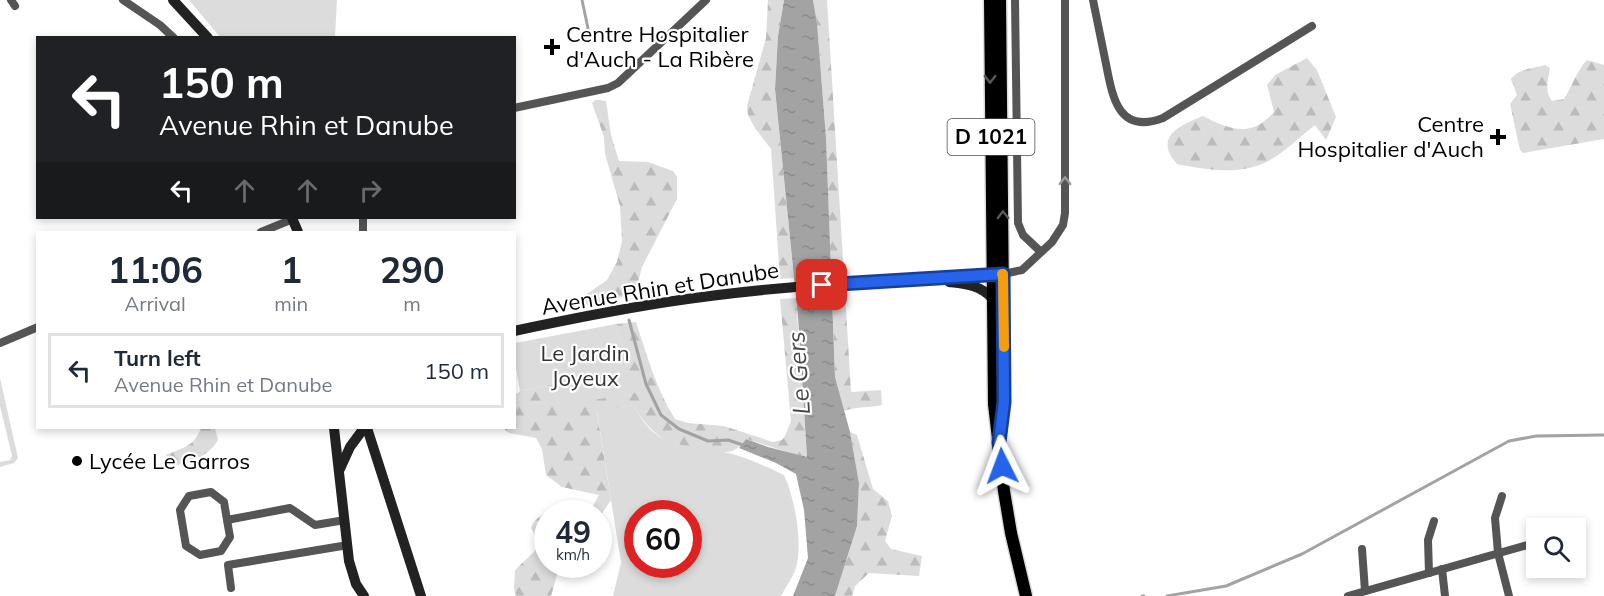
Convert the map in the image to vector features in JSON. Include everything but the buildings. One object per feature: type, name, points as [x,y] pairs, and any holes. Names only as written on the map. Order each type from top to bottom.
[{"type":"main road","name":"D 1021","points":[[990,0],[1004,402],[999,442]]},
{"type":"main road","name":"D 1021","points":[[1000,0],[998,274],[992,298],[994,404],[1008,512],[1026,596]]},
{"type":"street","points":[[123,0],[160,25],[172,36]]},
{"type":"street","points":[[173,0],[206,36]]},
{"type":"street","points":[[516,108],[608,88],[618,83],[706,0]]},
{"type":"street","points":[[1015,0],[1018,223],[1027,241],[1041,252]]},
{"type":"street","points":[[998,274],[1022,270],[1059,234],[1065,213],[1065,0]]},
{"type":"street","points":[[1093,0],[1115,104],[1128,118],[1144,123],[1164,118],[1312,26]]},
{"type":"street","points":[[263,231],[291,219]]},
{"type":"street","name":"Avenue Rhin et Danube","points":[[516,331],[669,302],[778,288],[998,274]]},
{"type":"street","name":"Avenue Rhin et Danube","points":[[919,279],[969,284],[981,288],[992,298]]},
{"type":"street","points":[[0,343],[36,328]]},
{"type":"street","points":[[334,429],[349,561],[356,584],[364,596]]},
{"type":"street","points":[[339,472],[350,447],[364,429]]},
{"type":"street","points":[[365,429],[421,596]]},
{"type":"street","points":[[211,492],[224,501],[227,520],[230,537],[222,551],[200,555],[186,546],[180,510],[189,496],[211,492]]},
{"type":"street","points":[[1502,496],[1495,518],[1498,553],[1509,596]]},
{"type":"street","points":[[227,520],[290,508],[315,525],[345,520]]},
{"type":"street","points":[[1429,573],[1428,540],[1434,521]]},
{"type":"street","points":[[231,588],[228,566],[348,545]]},
{"type":"street","points":[[1348,596],[1369,592],[1526,545]]},
{"type":"street","points":[[1362,549],[1369,592]]},
{"type":"street","points":[[1442,569],[1445,596]]},
{"type":"street","points":[[353,596],[356,584]]},
{"type":"green space","points":[[189,0],[337,0],[335,36],[219,36]]},
{"type":"green space","points":[[768,0],[784,0],[778,36],[775,89],[794,278],[780,279],[771,149],[755,128],[748,115],[747,106],[766,38]]},
{"type":"green space","points":[[813,0],[827,0],[844,275],[831,276],[826,138],[817,23]]},
{"type":"green space","points":[[1307,58],[1317,70],[1336,117],[1326,140],[1315,125],[1288,148],[1259,165],[1236,170],[1212,170],[1177,164],[1170,154],[1168,145],[1169,138],[1178,128],[1203,116],[1231,128],[1257,126],[1274,112],[1267,85],[1275,75]]},
{"type":"green space","points":[[1587,60],[1604,65],[1604,139],[1523,153],[1520,150],[1510,104],[1517,95],[1511,79],[1522,71],[1545,65],[1550,68],[1547,85],[1552,101],[1564,99]]},
{"type":"green space","points":[[595,100],[606,101],[611,135],[619,161],[648,162],[673,171],[677,177],[677,199],[642,267],[635,294],[580,307],[577,301],[607,280],[617,262],[622,241],[620,206],[605,154],[604,137],[592,103]]},
{"type":"green space","points":[[845,292],[851,392],[881,390],[882,405],[844,411],[835,377],[832,293]]},
{"type":"green space","points":[[796,298],[807,458],[746,439],[736,449],[727,452],[678,445],[668,442],[652,430],[634,405],[597,412],[611,500],[596,500],[599,495],[562,487],[546,475],[542,449],[536,438],[509,433],[504,429],[516,429],[516,394],[520,391],[553,384],[558,405],[634,393],[616,324],[636,322],[657,384],[675,419],[688,423],[724,426],[773,442],[782,440],[791,421],[780,299]]},
{"type":"green space","name":"Le Jardin Joyeux","points":[[616,324],[635,393],[558,406],[553,384],[520,391],[516,369],[516,343]]},
{"type":"green space","points":[[0,378],[18,458],[14,463],[0,467],[0,462],[10,460],[12,456],[0,406]]},
{"type":"green space","points":[[634,405],[652,431],[663,438],[685,446],[735,455],[784,475],[792,497],[797,523],[799,549],[795,571],[781,596],[613,596],[621,563],[597,411]]},
{"type":"green space","points":[[200,429],[215,429],[218,440],[210,450],[198,458],[172,466],[166,455],[192,443]]},
{"type":"green space","points":[[850,432],[857,435],[873,489],[888,501],[892,516],[885,541],[891,549],[922,556],[919,576],[869,573],[855,586],[852,596],[835,596],[857,526],[859,483]]},
{"type":"green space","points":[[534,552],[534,578],[556,578],[551,596],[516,596],[515,570]]},
{"type":"water","points":[[784,0],[813,0],[817,23],[826,138],[835,377],[850,432],[859,483],[857,526],[835,596],[793,596],[808,558],[804,510],[796,474],[739,448],[746,439],[807,457],[798,317],[775,89],[778,36]]},
{"type":"waterway","points":[[582,0],[590,38]]},
{"type":"waterway","points":[[629,320],[646,384],[661,415],[679,429],[708,441],[728,440],[743,445]]},
{"type":"waterway","points":[[1167,596],[1226,586],[1302,554],[1509,441],[1536,436],[1604,435]]},
{"type":"slow traffic","points":[[1002,274],[1004,347]]},
{"type":"place","name":"Centre Hospitalier d'Auch - La Ribère","points":[[552,47]]},
{"type":"place","name":"Centre Hospitalier d'Auch","points":[[1498,137]]},
{"type":"place","name":"Lycée Le Garros","points":[[77,461]]},
{"type":"route","points":[[822,285],[1003,274],[1004,402],[999,442],[1002,466]]},
{"type":"water label","name":"Le Gers","points":[[799,373]]}]
